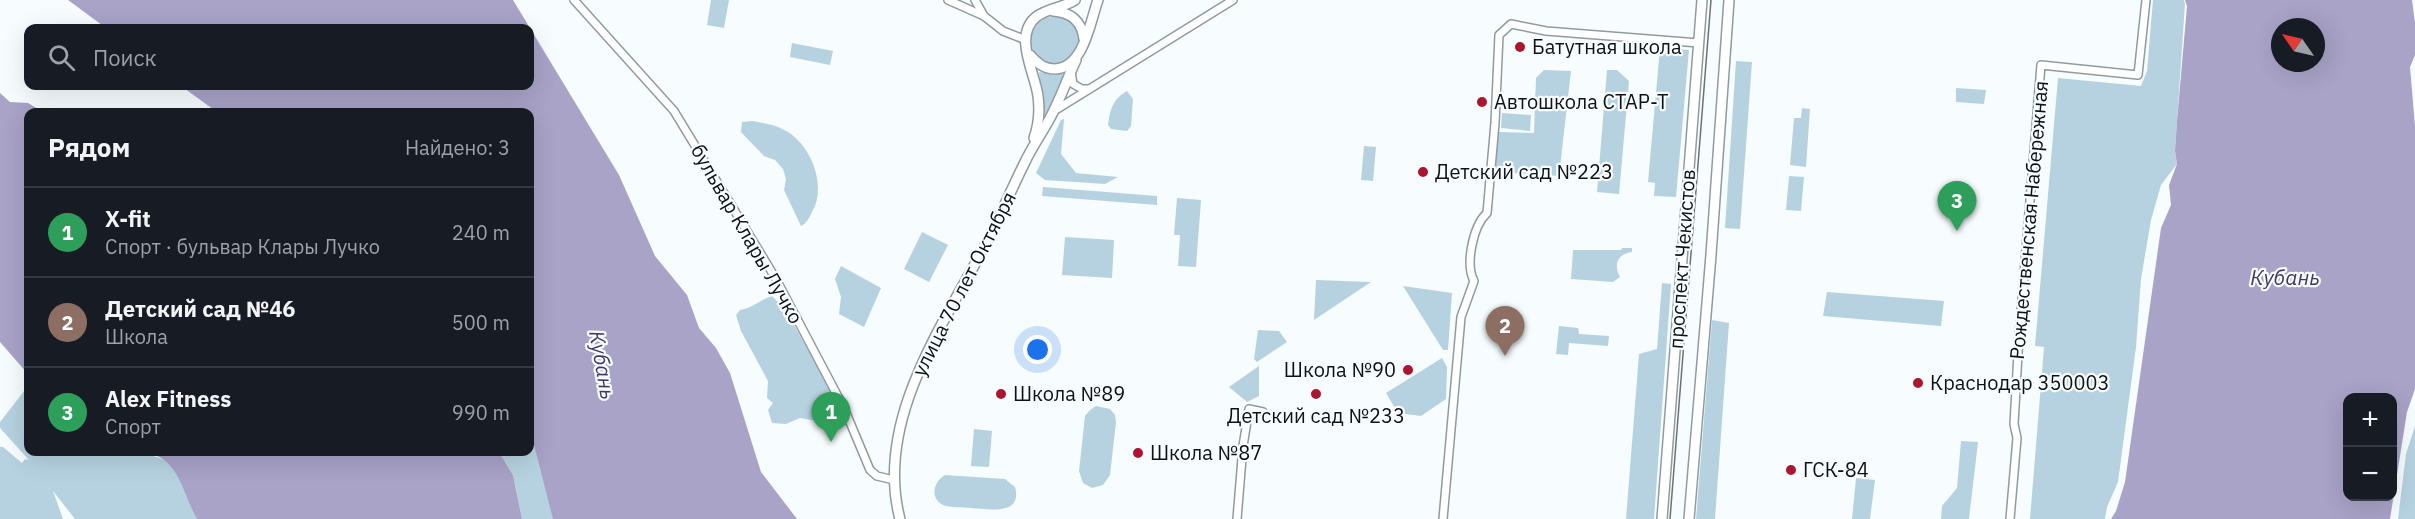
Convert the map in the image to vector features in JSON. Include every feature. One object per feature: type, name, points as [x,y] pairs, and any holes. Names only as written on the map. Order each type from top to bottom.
[{"type":"main road","points":[[1025,160],[1039,117],[1038,96],[1026,40],[1027,31],[1032,21],[1045,12],[1074,0]]},
{"type":"main road","points":[[1028,51],[1036,62],[1049,68],[1063,67],[1076,60],[1098,0]]},
{"type":"main road","name":"проспект Чекистов","points":[[1662,519],[1702,0]]},
{"type":"main road","name":"проспект Чекистов","points":[[1689,519],[1712,245],[1729,0]]},
{"type":"main road","points":[[1045,12],[1060,11],[1073,17],[1081,29],[1083,43]]},
{"type":"main road","name":"улица 70 лет Октября","points":[[900,519],[894,480],[900,426],[907,399],[926,357],[993,231],[1025,160],[1051,115],[1076,60]]},
{"type":"main road","points":[[1039,117],[1044,120],[1051,115]]},
{"type":"street","name":"бульвар Клары Лучко","points":[[574,0],[674,111],[776,279],[844,408],[870,470],[877,476],[894,480]]},
{"type":"street","points":[[948,0],[984,16],[1004,31],[1026,40]]},
{"type":"street","points":[[975,0],[984,16]]},
{"type":"street","points":[[1051,115],[1233,0]]},
{"type":"street","name":"Рождественская Набережная","points":[[2010,519],[2017,438],[2014,424],[2019,336],[2042,64],[2138,75],[2146,0]]},
{"type":"street","points":[[1443,519],[1461,317],[1474,281],[1469,272],[1475,230],[1479,220],[1487,213],[1495,123],[1499,35],[1510,24],[1546,31],[1699,43]]},
{"type":"street","points":[[1071,71],[1073,84],[1082,89],[1089,89]]},
{"type":"street","points":[[1237,519],[1243,446],[1250,409],[1263,412]]},
{"type":"shaded area","points":[[711,0],[729,0],[724,28],[707,25]]},
{"type":"shaded area","points":[[2153,0],[2184,0],[2185,4],[2175,151],[2177,164],[2161,185],[2151,220],[2141,279],[2136,347],[2118,482],[2107,507],[2105,519],[2030,519],[2044,347],[2035,346],[2058,78],[2141,86],[2147,71]]},
{"type":"shaded area","points":[[1050,16],[1060,16],[1072,23],[1079,35],[1079,45],[1072,57],[1060,64],[1050,64],[1035,53],[1031,45],[1031,35],[1042,20]]},
{"type":"shaded area","points":[[792,43],[833,51],[830,65],[790,57]]},
{"type":"shaded area","points":[[1660,48],[1689,50],[1676,197],[1654,196],[1655,183],[1648,182]]},
{"type":"shaded area","points":[[1736,61],[1752,62],[1740,229],[1725,228]]},
{"type":"shaded area","points":[[1544,70],[1571,71],[1559,176],[1494,172],[1498,132],[1534,133],[1536,78]]},
{"type":"shaded area","points":[[1607,70],[1617,70],[1629,81],[1619,194],[1597,192]]},
{"type":"shaded area","points":[[1039,72],[1065,76],[1045,116],[1043,113]]},
{"type":"shaded area","points":[[1956,88],[1986,90],[1984,104],[1956,102]]},
{"type":"shaded area","points":[[1127,91],[1133,99],[1131,126],[1127,131],[1111,129],[1108,125],[1113,105],[1118,97]]},
{"type":"shaded area","points":[[1802,108],[1810,109],[1806,167],[1790,165],[1794,118],[1801,118]]},
{"type":"shaded area","points":[[1502,113],[1531,115],[1530,131],[1501,128]]},
{"type":"shaded area","points":[[1064,119],[1061,154],[1076,173],[1118,177],[1105,184],[1045,180],[1036,173],[1061,120]]},
{"type":"shaded area","points":[[752,121],[775,126],[788,132],[797,139],[810,157],[815,168],[818,191],[812,212],[801,226],[784,190],[786,179],[783,169],[775,160],[764,156],[741,132],[742,122]]},
{"type":"shaded area","points":[[1364,146],[1376,147],[1373,181],[1361,180]]},
{"type":"shaded area","points":[[1789,176],[1804,177],[1801,211],[1786,210]]},
{"type":"shaded area","points":[[1043,187],[1157,196],[1157,205],[1042,196]]},
{"type":"shaded area","points":[[1177,198],[1201,200],[1196,267],[1178,266],[1180,235],[1174,235]]},
{"type":"shaded area","points":[[922,232],[948,245],[929,282],[904,269]]},
{"type":"shaded area","points":[[1065,237],[1114,240],[1112,278],[1062,275]]},
{"type":"shaded area","points":[[1632,248],[1632,252],[1623,255],[1618,260],[1617,268],[1620,277],[1613,282],[1571,279],[1573,250],[1621,250]]},
{"type":"shaded area","points":[[841,266],[881,288],[864,327],[839,314],[841,297],[835,279]]},
{"type":"shaded area","points":[[1316,280],[1371,282],[1314,320]]},
{"type":"shaded area","points":[[1662,283],[1671,284],[1654,519],[1626,519],[1639,354],[1657,349]]},
{"type":"shaded area","points":[[1403,286],[1452,293],[1448,350],[1443,350]]},
{"type":"shaded area","points":[[1827,292],[1944,301],[1941,326],[1823,316]]},
{"type":"shaded area","points":[[772,296],[784,308],[841,411],[817,421],[800,418],[786,424],[772,423],[768,410],[773,403],[767,398],[768,381],[741,331],[736,315],[740,310]]},
{"type":"shaded area","points":[[1712,320],[1729,323],[1715,519],[1696,519]]},
{"type":"shaded area","points":[[1559,326],[1578,328],[1579,334],[1609,336],[1608,346],[1569,343],[1568,355],[1556,354]]},
{"type":"shaded area","points":[[1258,330],[1279,331],[1287,342],[1257,362],[1254,359]]},
{"type":"shaded area","points":[[1442,358],[1447,367],[1446,399],[1421,416],[1398,413],[1386,393]]},
{"type":"shaded area","points":[[1259,366],[1259,396],[1247,402],[1229,387]]},
{"type":"shaded area","points":[[24,391],[24,454],[0,428],[0,422]]},
{"type":"shaded area","points":[[1096,406],[1110,409],[1115,415],[1116,422],[1110,475],[1103,485],[1092,488],[1083,483],[1079,471],[1085,416]]},
{"type":"shaded area","points":[[2415,426],[2415,519],[2398,519],[2406,454]]},
{"type":"shaded area","points":[[974,429],[992,431],[989,467],[971,466]]},
{"type":"shaded area","points":[[534,432],[556,519],[522,519],[513,475],[501,456],[534,456]]},
{"type":"shaded area","points":[[1961,441],[1978,442],[1969,519],[1941,519],[1942,506],[1957,488]]},
{"type":"shaded area","points":[[0,447],[22,463],[25,459],[29,460],[25,456],[149,456],[161,459],[171,465],[175,471],[197,519],[75,519],[53,491],[63,519],[0,519]]},
{"type":"shaded area","points":[[945,475],[1005,479],[1015,487],[1014,503],[1002,509],[943,505],[936,498],[935,490],[938,481]]},
{"type":"shaded area","points":[[1856,478],[1875,480],[1870,519],[1852,519]]},
{"type":"water","points":[[68,0],[513,0],[528,24],[101,24]]},
{"type":"water","name":"Кубань","points":[[2185,0],[2412,0],[2415,23],[2415,55],[2410,67],[2415,126],[2415,389],[2407,412],[2397,475],[2397,393],[2343,393],[2343,501],[2393,501],[2390,519],[2111,519],[2116,511],[2125,482],[2161,228],[2171,205],[2169,185],[2177,164],[2175,151],[2187,6]]},
{"type":"water","name":"Кубань","points":[[534,35],[619,175],[655,256],[687,295],[699,328],[716,348],[730,373],[761,472],[797,519],[553,519],[534,445],[534,108],[211,108],[187,90],[534,90]]},
{"type":"water","points":[[0,93],[10,102],[28,103],[36,108],[24,108],[24,369],[0,342]]},
{"type":"water","points":[[157,456],[501,456],[513,475],[522,519],[197,519],[176,473]]},
{"type":"tram line","points":[[1670,519],[1711,0]]},
{"type":"place","name":"Батутная школа","points":[[1520,47]]},
{"type":"place","name":"Автошкола СТАР-Т","points":[[1482,102]]},
{"type":"place","name":"Детский сад №223","points":[[1423,172]]},
{"type":"place","name":"Alex Fitness","points":[[1957,231]]},
{"type":"place","name":"Детский сад №46","points":[[1505,356]]},
{"type":"place","name":"Школа №90","points":[[1408,370]]},
{"type":"place","name":"Краснодар 350003","points":[[1918,383]]},
{"type":"place","name":"Школа №89","points":[[1001,394]]},
{"type":"place","name":"Детский сад №233","points":[[1316,394]]},
{"type":"place","name":"X-fit","points":[[831,442]]},
{"type":"place","name":"Школа №87","points":[[1138,453]]},
{"type":"place","name":"ГСК-84","points":[[1791,470]]}]
